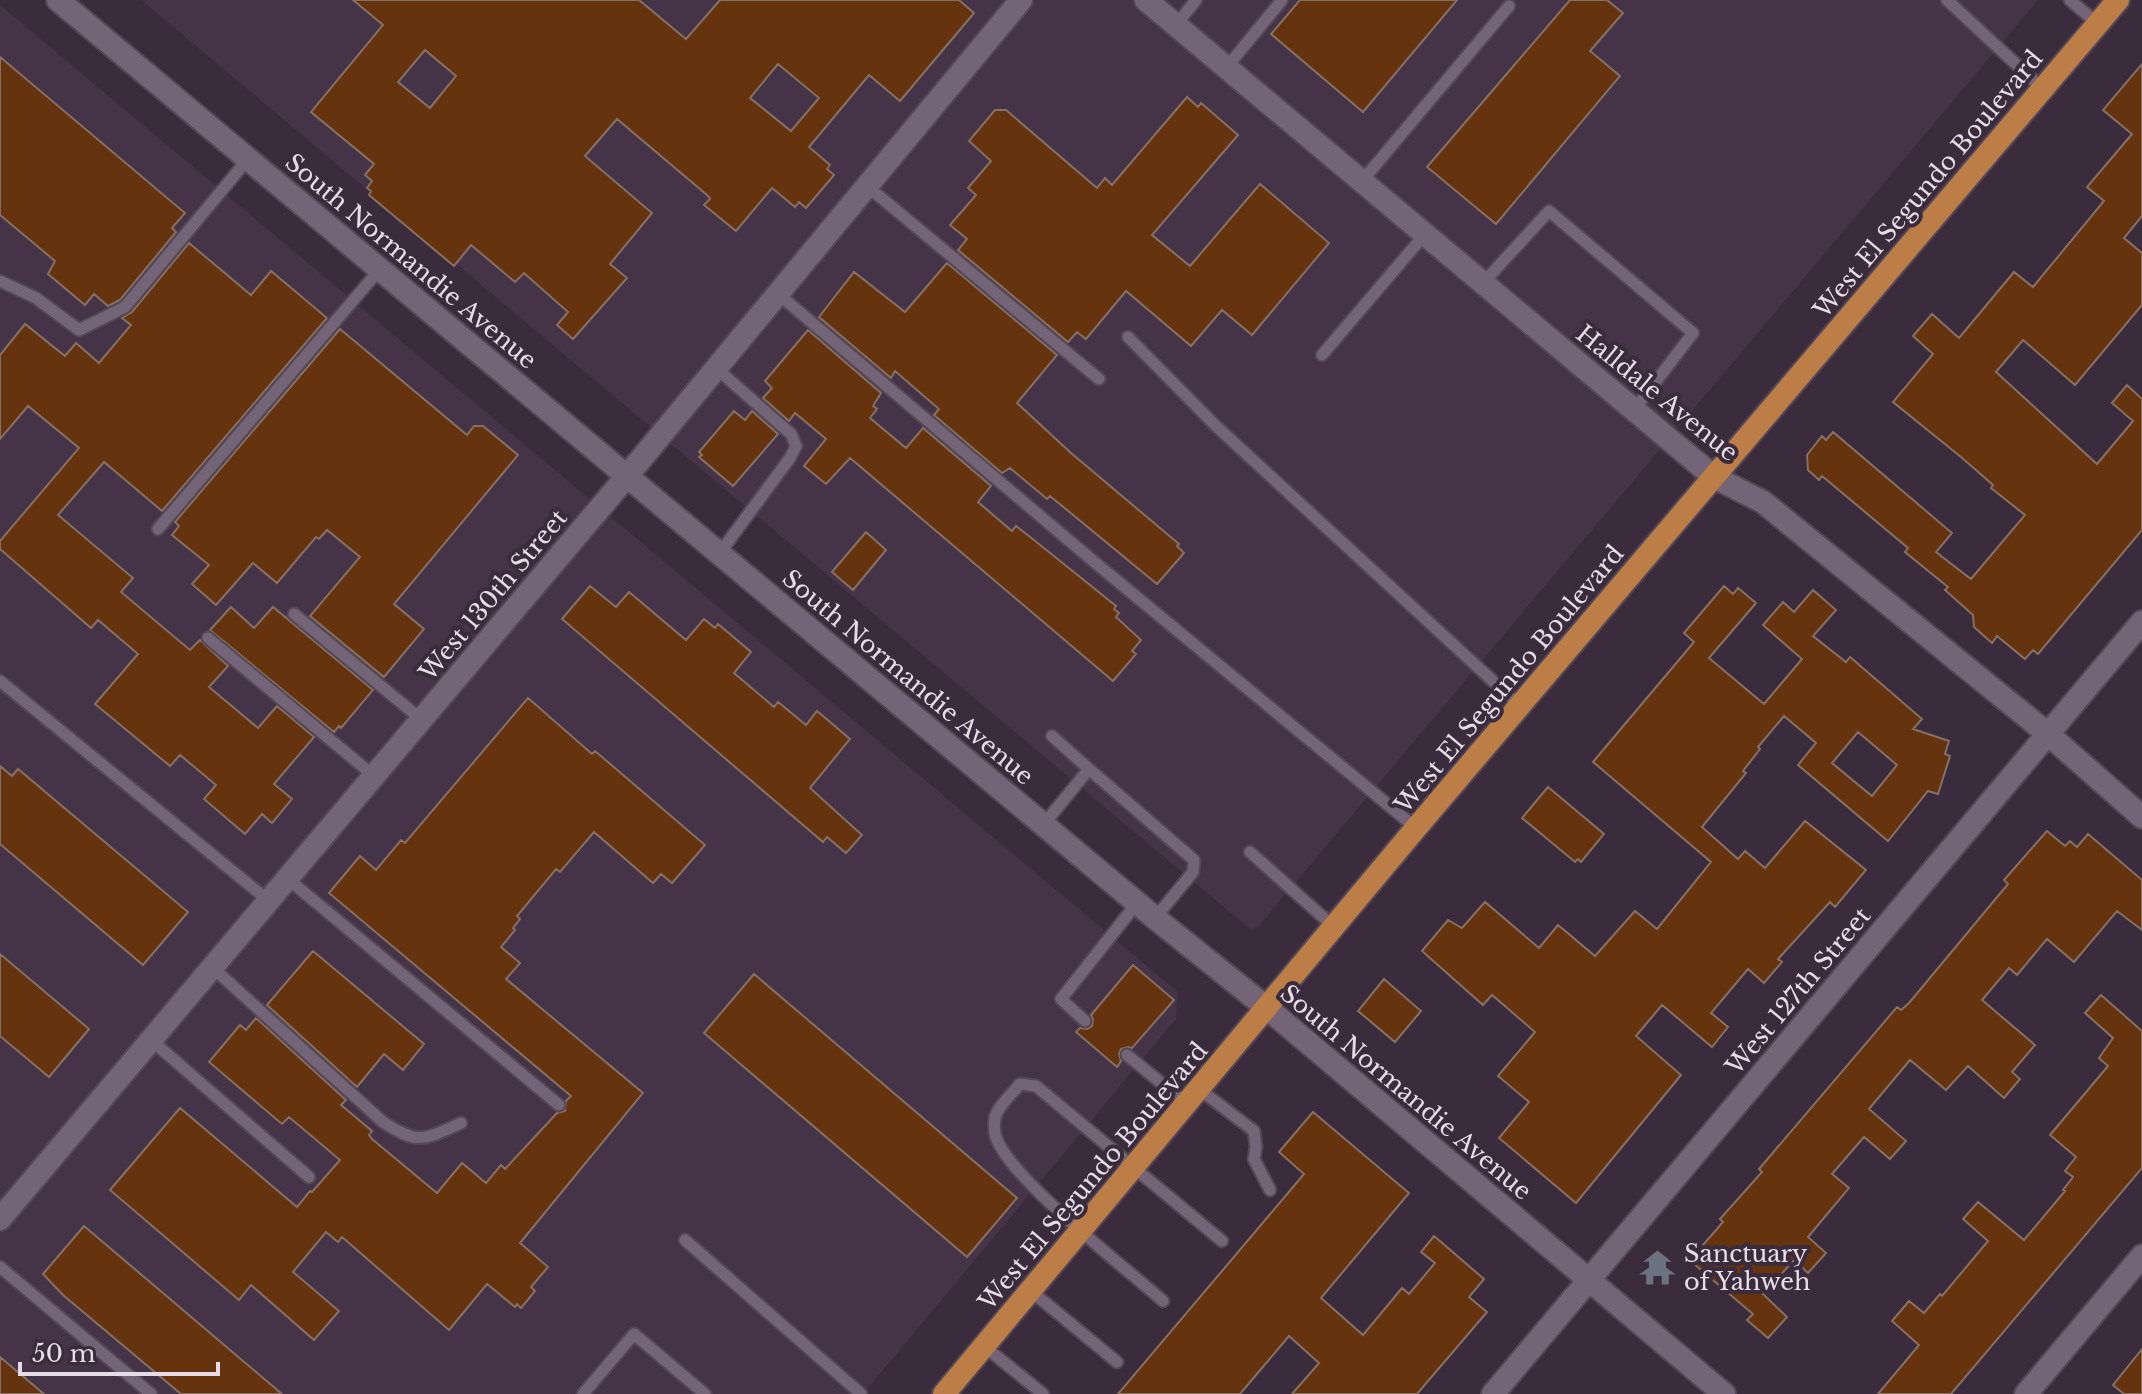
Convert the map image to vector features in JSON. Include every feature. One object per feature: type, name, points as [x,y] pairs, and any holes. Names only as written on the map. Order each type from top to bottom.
[{"type":"main road","name":"West El Segundo Boulevard","points":[[944,1394],[1416,828],[2118,0]]},
{"type":"street","name":"South Normandie Avenue","points":[[58,0],[1137,903],[1267,1008],[1724,1394]]},
{"type":"street","name":"West 130th Street","points":[[0,1219],[627,476],[1021,0]]},
{"type":"street","name":"Halldale Avenue","points":[[1146,0],[1714,477],[1763,502],[2048,734],[2142,817]]},
{"type":"street","name":"West 127th Street","points":[[1493,1394],[2142,622]]},
{"type":"street","points":[[2026,1394],[2142,1256]]},
{"type":"lane","points":[[1176,25],[1196,0]]},
{"type":"lane","points":[[1227,67],[1282,0]]},
{"type":"lane","points":[[1947,0],[2043,89]]},
{"type":"lane","points":[[2070,0],[2098,24]]},
{"type":"lane","points":[[1362,181],[1509,6]]},
{"type":"lane","points":[[0,281],[36,298],[79,330],[125,307],[248,159]]},
{"type":"lane","points":[[867,186],[1099,379]]},
{"type":"lane","points":[[1483,283],[1549,211],[1693,333],[1634,410]]},
{"type":"lane","points":[[1322,355],[1425,234]]},
{"type":"lane","points":[[158,529],[380,269]]},
{"type":"lane","points":[[777,293],[1086,555],[1416,828]]},
{"type":"lane","points":[[1128,337],[1216,426],[1520,706]]},
{"type":"lane","points":[[716,368],[791,434],[796,446],[719,554]]},
{"type":"lane","points":[[294,614],[422,720]]},
{"type":"lane","points":[[208,638],[374,776]]},
{"type":"lane","points":[[0,681],[269,901]]},
{"type":"lane","points":[[1052,736],[1194,860],[1193,872],[1155,918]]},
{"type":"lane","points":[[1044,824],[1089,769]]},
{"type":"lane","points":[[1250,852],[1334,927]]},
{"type":"lane","points":[[288,879],[559,1105]]},
{"type":"lane","points":[[1085,1021],[1061,999],[1137,903]]},
{"type":"lane","points":[[213,968],[383,1122],[405,1136],[429,1137],[461,1123]]},
{"type":"lane","points":[[151,1040],[309,1177]]},
{"type":"lane","points":[[1127,1055],[1254,1131],[1254,1159],[1270,1190]]},
{"type":"lane","points":[[1163,1301],[1031,1184],[1006,1154],[995,1136],[995,1115],[1020,1084],[1036,1086],[1222,1241]]},
{"type":"lane","points":[[685,1240],[861,1394]]},
{"type":"lane","points":[[0,1267],[151,1394]]},
{"type":"lane","points":[[1031,1291],[1117,1362]]},
{"type":"lane","points":[[583,1394],[634,1334],[705,1394]]},
{"type":"lane","points":[[984,1346],[1043,1394]]},
{"type":"shaded area","points":[[141,0],[2038,0],[1258,927],[1250,929]]},
{"type":"shaded area","points":[[0,5],[1178,992],[1176,1019],[863,1394],[0,1394]]},
{"type":"building","points":[[353,0],[639,0],[686,39],[720,0],[959,0],[974,13],[900,101],[869,75],[809,147],[830,165],[827,169],[834,175],[806,208],[799,202],[795,207],[772,188],[736,231],[704,205],[710,199],[707,195],[617,119],[585,156],[652,213],[610,264],[627,278],[573,339],[557,325],[568,312],[524,273],[515,282],[471,245],[454,266],[369,195],[371,191],[367,188],[372,181],[365,175],[374,164],[311,112],[383,25]],"holes":[[[425,50],[456,76],[430,108],[398,82]],[[778,64],[819,98],[791,131],[750,98]]]},
{"type":"building","points":[[1300,0],[1457,0],[1363,112],[1271,34]]},
{"type":"building","points":[[1570,0],[1607,0],[1623,13],[1590,51],[1620,76],[1496,224],[1427,167]]},
{"type":"building","points":[[0,57],[185,213],[172,228],[176,232],[120,300],[108,306],[94,294],[85,305],[48,274],[55,261],[0,215]]},
{"type":"building","points":[[2142,64],[2142,216],[2124,238],[2142,253],[2142,305],[2075,385],[2023,340],[1996,372],[2097,464],[2133,421],[2112,403],[2127,385],[2142,399],[2142,530],[2038,654],[2033,650],[2025,659],[1997,636],[1992,643],[1974,627],[1973,615],[1945,590],[1948,587],[1905,552],[1908,548],[1822,476],[1819,480],[1808,470],[1807,455],[1822,436],[1826,440],[1833,432],[1952,533],[1936,552],[1971,579],[2025,515],[1991,488],[1993,485],[1961,457],[1893,402],[1933,354],[1913,336],[1932,314],[1959,338],[2014,272],[2033,287],[2104,201],[2087,187],[2132,134],[2103,110]]},
{"type":"building","points":[[1187,97],[1198,107],[1201,103],[1238,135],[1152,235],[1190,266],[1260,184],[1329,243],[1252,335],[1222,310],[1191,346],[1126,291],[1086,339],[1077,332],[1068,342],[958,250],[967,239],[950,225],[976,195],[968,188],[991,161],[969,141],[995,110],[1006,110],[1097,188],[1105,178],[1112,185]]},
{"type":"building","points":[[189,243],[251,295],[271,271],[327,318],[162,511],[104,462],[58,515],[133,578],[121,592],[190,650],[200,640],[228,666],[209,687],[258,728],[277,706],[314,737],[274,784],[292,799],[272,823],[262,814],[245,834],[204,799],[216,785],[180,755],[170,766],[95,704],[138,654],[98,620],[91,628],[0,549],[0,541],[79,448],[28,406],[0,439],[0,355],[25,324],[65,356],[76,343],[99,363],[131,325],[122,318],[132,312]]},
{"type":"building","points":[[947,263],[1057,355],[1017,403],[1179,544],[1177,546],[1184,553],[1157,584],[1050,496],[1047,499],[1010,468],[1002,473],[934,415],[939,409],[895,371],[891,378],[819,317],[854,272],[905,312]]},
{"type":"building","points":[[340,329],[467,435],[474,426],[483,426],[518,455],[394,604],[424,629],[384,677],[310,616],[360,557],[327,530],[319,539],[316,537],[277,583],[253,563],[216,605],[192,584],[209,565],[172,535],[179,526],[175,522]]},
{"type":"building","points":[[808,330],[881,393],[873,406],[877,409],[870,418],[906,448],[923,428],[991,486],[978,502],[1012,531],[1016,526],[1116,606],[1114,609],[1119,613],[1116,617],[1141,640],[1132,651],[1136,654],[1113,681],[850,458],[826,484],[804,466],[826,439],[795,413],[789,421],[763,398],[772,388],[765,381]]},
{"type":"building","points":[[734,411],[745,420],[752,411],[778,434],[733,486],[699,457],[702,455],[699,452]]},
{"type":"building","points":[[866,532],[886,550],[853,590],[832,572]]},
{"type":"building","points":[[590,586],[616,607],[629,592],[686,640],[704,619],[715,628],[718,624],[751,652],[734,673],[774,707],[778,702],[806,725],[817,711],[850,739],[810,788],[862,835],[846,853],[827,837],[823,842],[562,619]]},
{"type":"building","points":[[1724,586],[1733,594],[1738,588],[1756,603],[1709,658],[1764,704],[1802,659],[1763,625],[1783,602],[1794,612],[1813,590],[1836,610],[1813,636],[1846,662],[1850,657],[1922,719],[1913,729],[1949,741],[1945,754],[1950,756],[1938,794],[1928,791],[1888,841],[1798,765],[1816,743],[1784,716],[1758,747],[1760,749],[1743,771],[1746,773],[1702,827],[1738,859],[1745,851],[1765,868],[1805,821],[1866,870],[1835,907],[1830,902],[1778,959],[1782,962],[1764,983],[1748,969],[1711,1013],[1728,1027],[1712,1047],[1662,1005],[1636,1036],[1681,1075],[1576,1203],[1499,1138],[1529,1102],[1498,1076],[1535,1032],[1492,995],[1483,1005],[1422,951],[1448,920],[1462,928],[1485,902],[1539,948],[1558,925],[1595,956],[1635,911],[1657,929],[1711,862],[1593,762],[1694,642],[1684,633]],"holes":[[[1858,732],[1897,765],[1872,796],[1832,763]]]},
{"type":"building","points":[[231,607],[254,628],[273,607],[373,690],[341,728],[339,726],[334,732],[210,630]]},
{"type":"building","points":[[528,698],[705,845],[672,883],[661,874],[653,883],[594,832],[560,872],[556,869],[517,916],[520,919],[513,928],[515,930],[501,947],[520,963],[506,979],[643,1093],[520,1243],[548,1267],[531,1287],[535,1291],[521,1308],[517,1304],[515,1307],[487,1284],[449,1330],[342,1237],[338,1242],[326,1232],[293,1272],[339,1311],[314,1340],[251,1285],[239,1300],[110,1190],[180,1108],[297,1207],[340,1160],[289,1117],[282,1124],[209,1062],[240,1025],[246,1030],[256,1018],[346,1100],[341,1105],[372,1131],[369,1135],[372,1139],[437,1193],[462,1163],[486,1183],[501,1165],[505,1169],[557,1113],[565,1111],[566,1101],[571,1096],[329,893],[360,856],[376,870],[401,840],[405,843]]},
{"type":"building","points":[[0,766],[12,776],[18,769],[188,912],[143,965],[0,844]]},
{"type":"building","points":[[1548,787],[1604,834],[1581,862],[1578,859],[1575,862],[1522,818]]},
{"type":"building","points":[[2047,831],[2065,846],[2070,841],[2077,847],[2088,834],[2142,880],[2142,930],[2117,911],[2074,962],[2047,939],[2017,975],[2009,968],[1982,1000],[2035,1045],[2012,1072],[2020,1079],[2004,1098],[1968,1066],[1946,1090],[1910,1060],[1869,1109],[1906,1141],[1890,1159],[1864,1137],[1832,1174],[1849,1188],[1808,1237],[1826,1253],[1808,1273],[1794,1260],[1763,1294],[1787,1317],[1768,1338],[1747,1320],[1753,1314],[1694,1264],[1707,1249],[1703,1245],[1723,1222],[1720,1219],[1762,1172],[1759,1169],[1897,1007],[1901,1010],[1909,1003],[2008,884],[2004,880]]},
{"type":"building","points":[[313,951],[424,1044],[403,1070],[384,1054],[357,1087],[267,1005]]},
{"type":"building","points":[[0,954],[89,1029],[49,1077],[0,1036]]},
{"type":"building","points":[[1133,965],[1174,1000],[1132,1048],[1121,1049],[1121,1061],[1117,1067],[1076,1032],[1092,1026],[1091,1015]]},
{"type":"building","points":[[754,974],[1017,1198],[967,1257],[704,1033]]},
{"type":"building","points":[[1384,979],[1421,1011],[1395,1042],[1358,1011]]},
{"type":"building","points":[[2101,995],[2142,1031],[2142,1168],[1951,1394],[1878,1394],[1919,1345],[1892,1321],[1909,1301],[1924,1313],[1988,1241],[1963,1219],[1978,1202],[2024,1240],[2073,1177],[2065,1171],[2076,1157],[2050,1135],[2108,1066],[2099,1058],[2113,1038],[2085,1013]]},
{"type":"building","points":[[1313,1112],[1409,1193],[1321,1298],[1363,1335],[1402,1288],[1409,1294],[1435,1263],[1421,1252],[1434,1236],[1484,1279],[1469,1297],[1487,1312],[1417,1394],[1292,1394],[1319,1363],[1289,1336],[1240,1394],[1118,1394],[1304,1174],[1279,1152]]},
{"type":"building","points":[[84,1226],[282,1394],[181,1394],[63,1295],[43,1274]]},
{"type":"building","points":[[2142,1349],[2142,1394],[2124,1394],[2113,1385]]},
{"type":"building","points":[[0,1357],[44,1394],[0,1394]]},
{"type":"place","name":"Sanctuary of Yahweh","points":[[1658,1267]]}]
